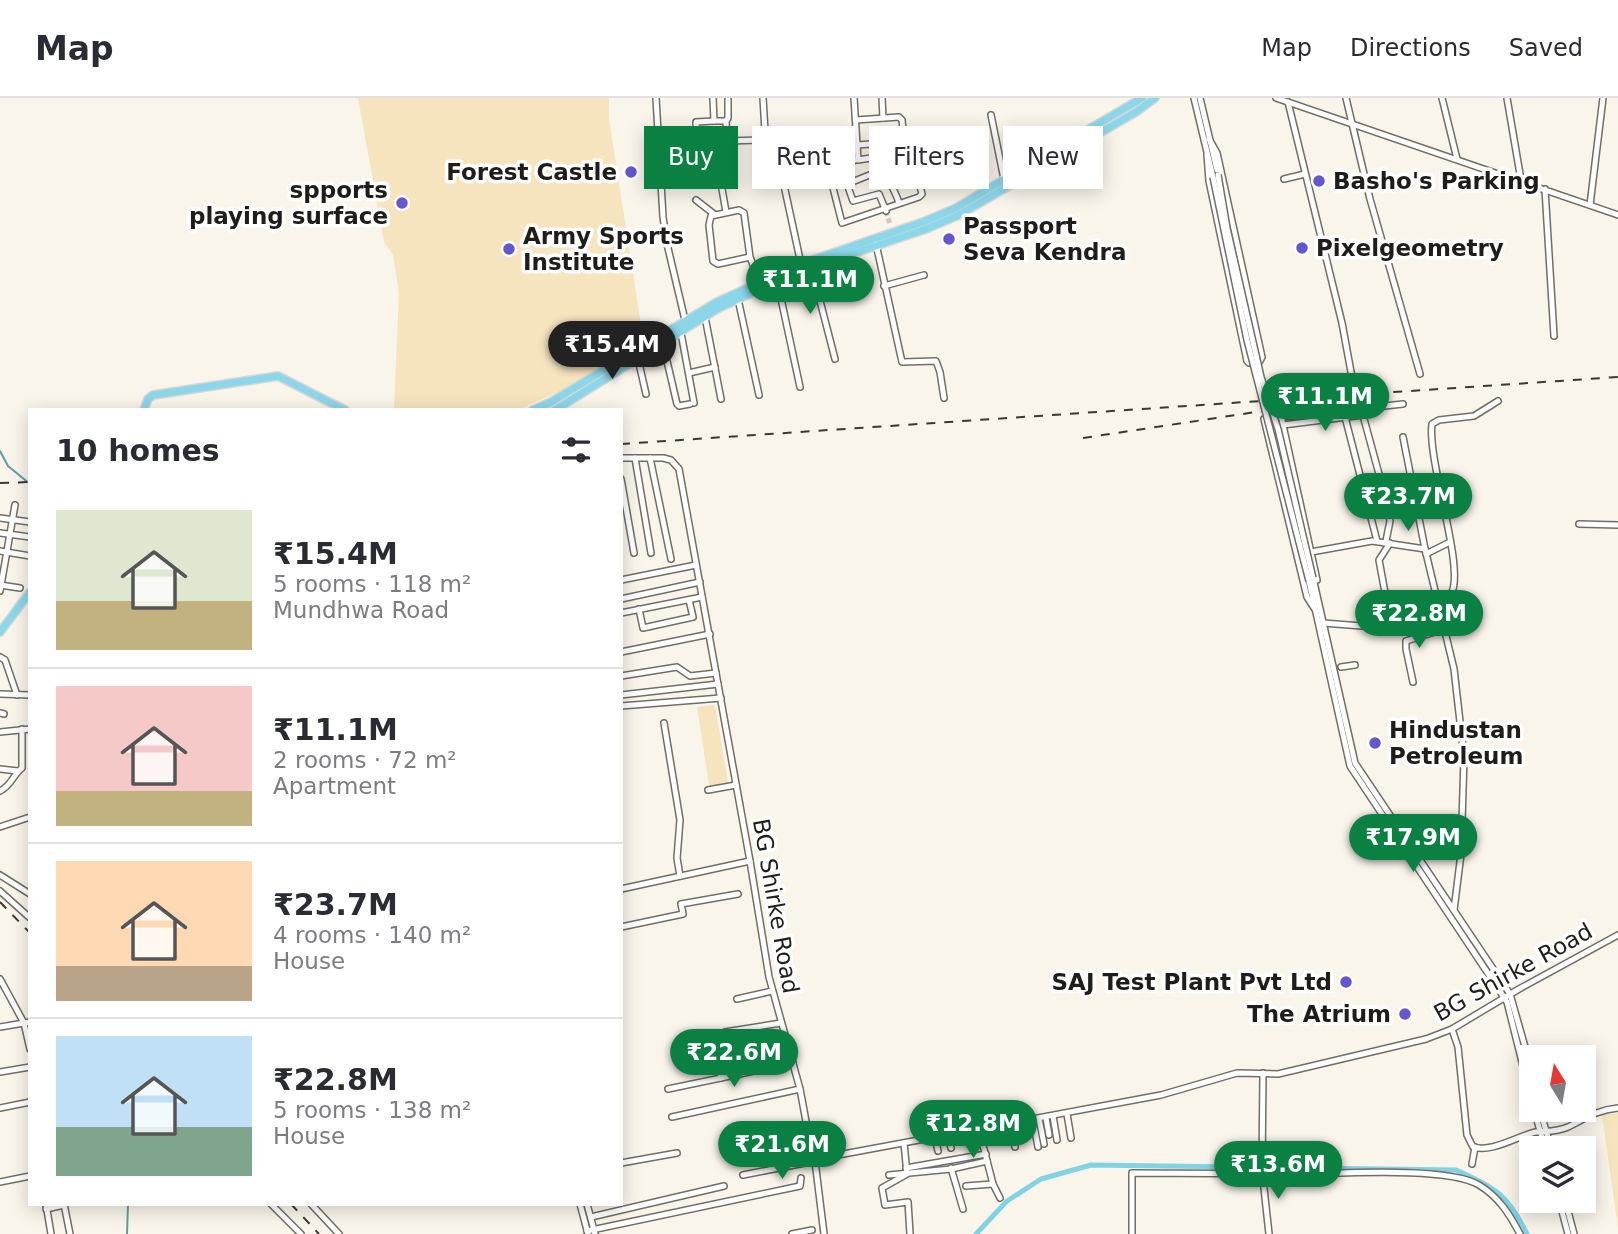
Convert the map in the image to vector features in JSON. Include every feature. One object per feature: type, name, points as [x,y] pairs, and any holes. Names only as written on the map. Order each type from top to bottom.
[{"type":"main road","points":[[1101,126],[1142,98]]},
{"type":"main road","points":[[1103,127],[1155,98]]},
{"type":"main road","points":[[540,408],[717,302],[802,264],[876,242],[892,229],[958,211],[1003,180]]},
{"type":"main road","points":[[558,408],[681,330],[684,331],[738,299],[811,266],[958,211],[1003,185]]},
{"type":"main road","points":[[548,408],[661,343],[677,326]]},
{"type":"main road","points":[[540,408],[661,343]]},
{"type":"main road","points":[[145,408],[153,396],[278,376],[341,408]]},
{"type":"main road","points":[[0,632],[28,595]]},
{"type":"street","points":[[656,98],[663,217],[685,320]]},
{"type":"street","points":[[713,98],[714,121]]},
{"type":"street","points":[[726,126],[729,118],[728,98]]},
{"type":"street","points":[[763,98],[765,126]]},
{"type":"street","points":[[854,98],[858,159]]},
{"type":"street","points":[[882,98],[883,118]]},
{"type":"street","points":[[1123,98],[1127,108]]},
{"type":"street","points":[[1194,98],[1247,361],[1262,361],[1217,153],[1209,139]]},
{"type":"street","points":[[1200,98],[1247,340],[1311,580],[1350,766],[1409,849]]},
{"type":"street","points":[[1276,98],[1618,215]]},
{"type":"street","points":[[1346,98],[1370,199],[1420,374]]},
{"type":"street","points":[[1442,98],[1457,159]]},
{"type":"street","points":[[1507,98],[1521,180]]},
{"type":"street","points":[[1590,205],[1603,98]]},
{"type":"street","points":[[1288,102],[1342,323],[1351,372],[1359,386]]},
{"type":"street","points":[[991,115],[1003,174]]},
{"type":"street","points":[[856,120],[901,118],[904,138],[902,141],[857,145]]},
{"type":"street","points":[[696,126],[696,122],[726,121]]},
{"type":"street","points":[[1207,154],[1216,176]]},
{"type":"street","points":[[869,159],[858,159],[840,166],[839,179],[832,184],[842,223],[886,210],[922,194],[921,189]]},
{"type":"street","points":[[1284,179],[1305,174]]},
{"type":"street","points":[[851,200],[848,182],[869,177]]},
{"type":"street","points":[[785,189],[802,264]]},
{"type":"street","points":[[895,189],[899,203]]},
{"type":"street","points":[[722,190],[726,212]]},
{"type":"street","points":[[1545,190],[1554,336]]},
{"type":"street","points":[[836,204],[879,194],[886,210]]},
{"type":"street","points":[[696,200],[714,214]]},
{"type":"street","points":[[750,257],[718,264],[713,261],[709,220],[714,214],[739,210],[744,213],[750,257],[760,283]]},
{"type":"street","points":[[876,242],[902,362],[936,361],[944,398]]},
{"type":"street","points":[[811,266],[835,359]]},
{"type":"street","points":[[884,286],[925,275]]},
{"type":"street","points":[[777,280],[800,387]]},
{"type":"street","points":[[738,299],[760,396]]},
{"type":"street","points":[[705,317],[721,399]]},
{"type":"street","points":[[661,343],[677,404],[679,407],[692,404],[684,331]]},
{"type":"street","points":[[638,359],[646,394]]},
{"type":"street","points":[[689,373],[715,367]]},
{"type":"street","points":[[1440,597],[1454,591],[1450,541],[1437,475],[1432,424],[1439,420],[1474,416],[1498,401]]},
{"type":"street","points":[[1403,404],[1281,416],[1265,418],[1264,421],[1307,597],[1317,609],[1323,623],[1352,755],[1409,849],[1507,996],[1523,1045]]},
{"type":"street","points":[[1323,623],[1362,626],[1384,620],[1388,609],[1379,560],[1388,542],[1389,514],[1361,408]]},
{"type":"street","points":[[1283,425],[1363,415]]},
{"type":"street","points":[[1281,416],[1319,590],[1317,609]]},
{"type":"street","points":[[1345,417],[1377,541]]},
{"type":"street","points":[[1403,437],[1454,669],[1464,757],[1461,854],[1451,913]]},
{"type":"street","name":"BG Shirke Road","points":[[623,458],[671,460],[679,469],[772,991],[800,1089],[810,1143],[816,1159],[1161,1095],[1237,1073],[1278,1073],[1426,1039],[1452,1029],[1618,934]]},
{"type":"street","points":[[635,458],[650,553]]},
{"type":"street","points":[[650,458],[671,559]]},
{"type":"street","points":[[623,491],[634,554]]},
{"type":"street","points":[[0,591],[3,552],[10,535],[15,505]]},
{"type":"street","points":[[0,518],[28,522]]},
{"type":"street","points":[[1579,524],[1618,525]]},
{"type":"street","points":[[0,533],[28,537]]},
{"type":"street","points":[[1311,552],[1377,541],[1426,551],[1450,541]]},
{"type":"street","points":[[3,552],[28,556]]},
{"type":"street","points":[[623,580],[696,565]]},
{"type":"street","points":[[623,599],[700,582]]},
{"type":"street","points":[[0,585],[20,588]]},
{"type":"street","points":[[623,613],[702,597]]},
{"type":"street","points":[[639,610],[643,628],[693,617],[689,600]]},
{"type":"street","points":[[1412,682],[1406,641],[1444,629]]},
{"type":"street","points":[[623,652],[710,634]]},
{"type":"street","points":[[0,657],[5,660],[17,695]]},
{"type":"street","points":[[1341,667],[1355,665]]},
{"type":"street","points":[[623,676],[677,667],[690,676],[716,673]]},
{"type":"street","points":[[623,695],[718,684]]},
{"type":"street","points":[[0,694],[28,695]]},
{"type":"street","points":[[623,706],[721,698]]},
{"type":"street","points":[[664,723],[680,820],[677,858],[680,876]]},
{"type":"street","points":[[0,791],[12,783],[22,765],[22,729]]},
{"type":"street","points":[[0,732],[28,729]]},
{"type":"street","points":[[0,769],[18,771]]},
{"type":"street","points":[[708,790],[736,785]]},
{"type":"street","points":[[0,827],[28,818]]},
{"type":"street","points":[[623,889],[750,861]]},
{"type":"street","points":[[0,875],[28,893]]},
{"type":"street","points":[[0,891],[28,916]]},
{"type":"street","points":[[623,927],[683,914],[681,904],[738,894]]},
{"type":"street","points":[[0,979],[27,1023],[0,1027]]},
{"type":"street","points":[[737,999],[772,991]]},
{"type":"street","points":[[1507,996],[1519,1047]]},
{"type":"street","points":[[725,1032],[781,1023]]},
{"type":"street","points":[[1452,1029],[1458,1046],[1467,1135],[1475,1147],[1472,1164]]},
{"type":"street","points":[[729,1063],[773,1054],[776,1067]]},
{"type":"street","points":[[718,1059],[721,1078]]},
{"type":"street","points":[[668,1089],[793,1063]]},
{"type":"street","points":[[0,1072],[28,1067]]},
{"type":"street","points":[[1263,1073],[1263,1172],[1269,1234]]},
{"type":"street","points":[[672,1117],[800,1089]]},
{"type":"street","points":[[0,1108],[28,1102]]},
{"type":"street","points":[[1475,1147],[1487,1147],[1568,1127],[1598,1111],[1618,1108]]},
{"type":"street","points":[[1067,1114],[1071,1138]]},
{"type":"street","points":[[1049,1135],[1050,1117]]},
{"type":"street","points":[[1050,1117],[1057,1140]]},
{"type":"street","points":[[1036,1120],[1041,1146]]},
{"type":"street","points":[[1539,1122],[1545,1136]]},
{"type":"street","points":[[1542,1122],[1544,1136]]},
{"type":"street","points":[[1018,1123],[1021,1139]]},
{"type":"street","points":[[1010,1124],[1015,1147]]},
{"type":"street","points":[[998,1126],[1001,1140]]},
{"type":"street","points":[[979,1130],[993,1184],[1000,1198]]},
{"type":"street","points":[[948,1135],[951,1148]]},
{"type":"street","points":[[935,1138],[938,1151]]},
{"type":"street","points":[[904,1143],[906,1171]]},
{"type":"street","points":[[623,1163],[677,1153]]},
{"type":"street","points":[[889,1175],[986,1157]]},
{"type":"street","points":[[743,1175],[816,1159],[824,1234]]},
{"type":"street","points":[[951,1165],[963,1209]]},
{"type":"street","points":[[906,1171],[882,1188],[885,1205],[908,1202],[910,1234]]},
{"type":"street","points":[[1132,1234],[1132,1173],[1263,1172],[1387,1173],[1464,1179],[1479,1185],[1505,1208],[1520,1234]]},
{"type":"street","points":[[0,1182],[28,1176]]},
{"type":"street","points":[[591,1232],[802,1185],[801,1178]]},
{"type":"street","points":[[965,1186],[993,1184]]},
{"type":"street","points":[[591,1217],[724,1186]]},
{"type":"street","points":[[46,1206],[51,1234]]},
{"type":"street","points":[[64,1206],[70,1234]]},
{"type":"street","points":[[273,1206],[301,1234]]},
{"type":"street","points":[[313,1206],[339,1234]]},
{"type":"street","points":[[581,1206],[591,1232]]},
{"type":"street","points":[[588,1206],[591,1232]]},
{"type":"street","points":[[1562,1213],[1568,1234]]},
{"type":"street","points":[[1568,1213],[1574,1234]]},
{"type":"street","points":[[792,1234],[812,1230]]},
{"type":"shaded area","name":"Army Sports Institute","points":[[358,98],[609,98],[609,119],[644,344],[563,390],[522,408],[394,408],[399,293],[393,255],[384,242]]},
{"type":"shaded area","points":[[715,705],[729,788],[710,791],[697,707]]},
{"type":"shaded area","points":[[1618,1113],[1618,1228],[1602,1115]]},
{"type":"waterway","points":[[0,451],[8,466],[28,482]]},
{"type":"waterway","points":[[976,1234],[1007,1201],[1041,1179],[1091,1165],[1456,1170],[1491,1187],[1499,1194],[1513,1210],[1527,1234]]},
{"type":"waterway","points":[[127,1234],[128,1206]]},
{"type":"tunnel","points":[[886,211],[890,224]]},
{"type":"railway","points":[[623,444],[1618,377]]},
{"type":"railway","points":[[1083,438],[1276,409]]},
{"type":"railway","points":[[0,483],[28,482]]},
{"type":"railway","points":[[0,902],[28,931]]},
{"type":"railway","points":[[293,1206],[319,1234]]},
{"type":"place","name":"Forest Castle","points":[[631,172]]},
{"type":"place","name":"Basho's Parking","points":[[1319,181]]},
{"type":"place","name":"spports playing surface","points":[[402,203]]},
{"type":"place","name":"Passport Seva Kendra","points":[[949,239]]},
{"type":"place","name":"Pixelgeometry","points":[[1302,248]]},
{"type":"place","name":"Army Sports Institute","points":[[509,249]]},
{"type":"place","name":"Hindustan Petroleum","points":[[1375,743]]},
{"type":"place","name":"SAJ Test Plant Pvt Ltd","points":[[1346,982]]},
{"type":"place","name":"The Atrium","points":[[1405,1014]]}]
